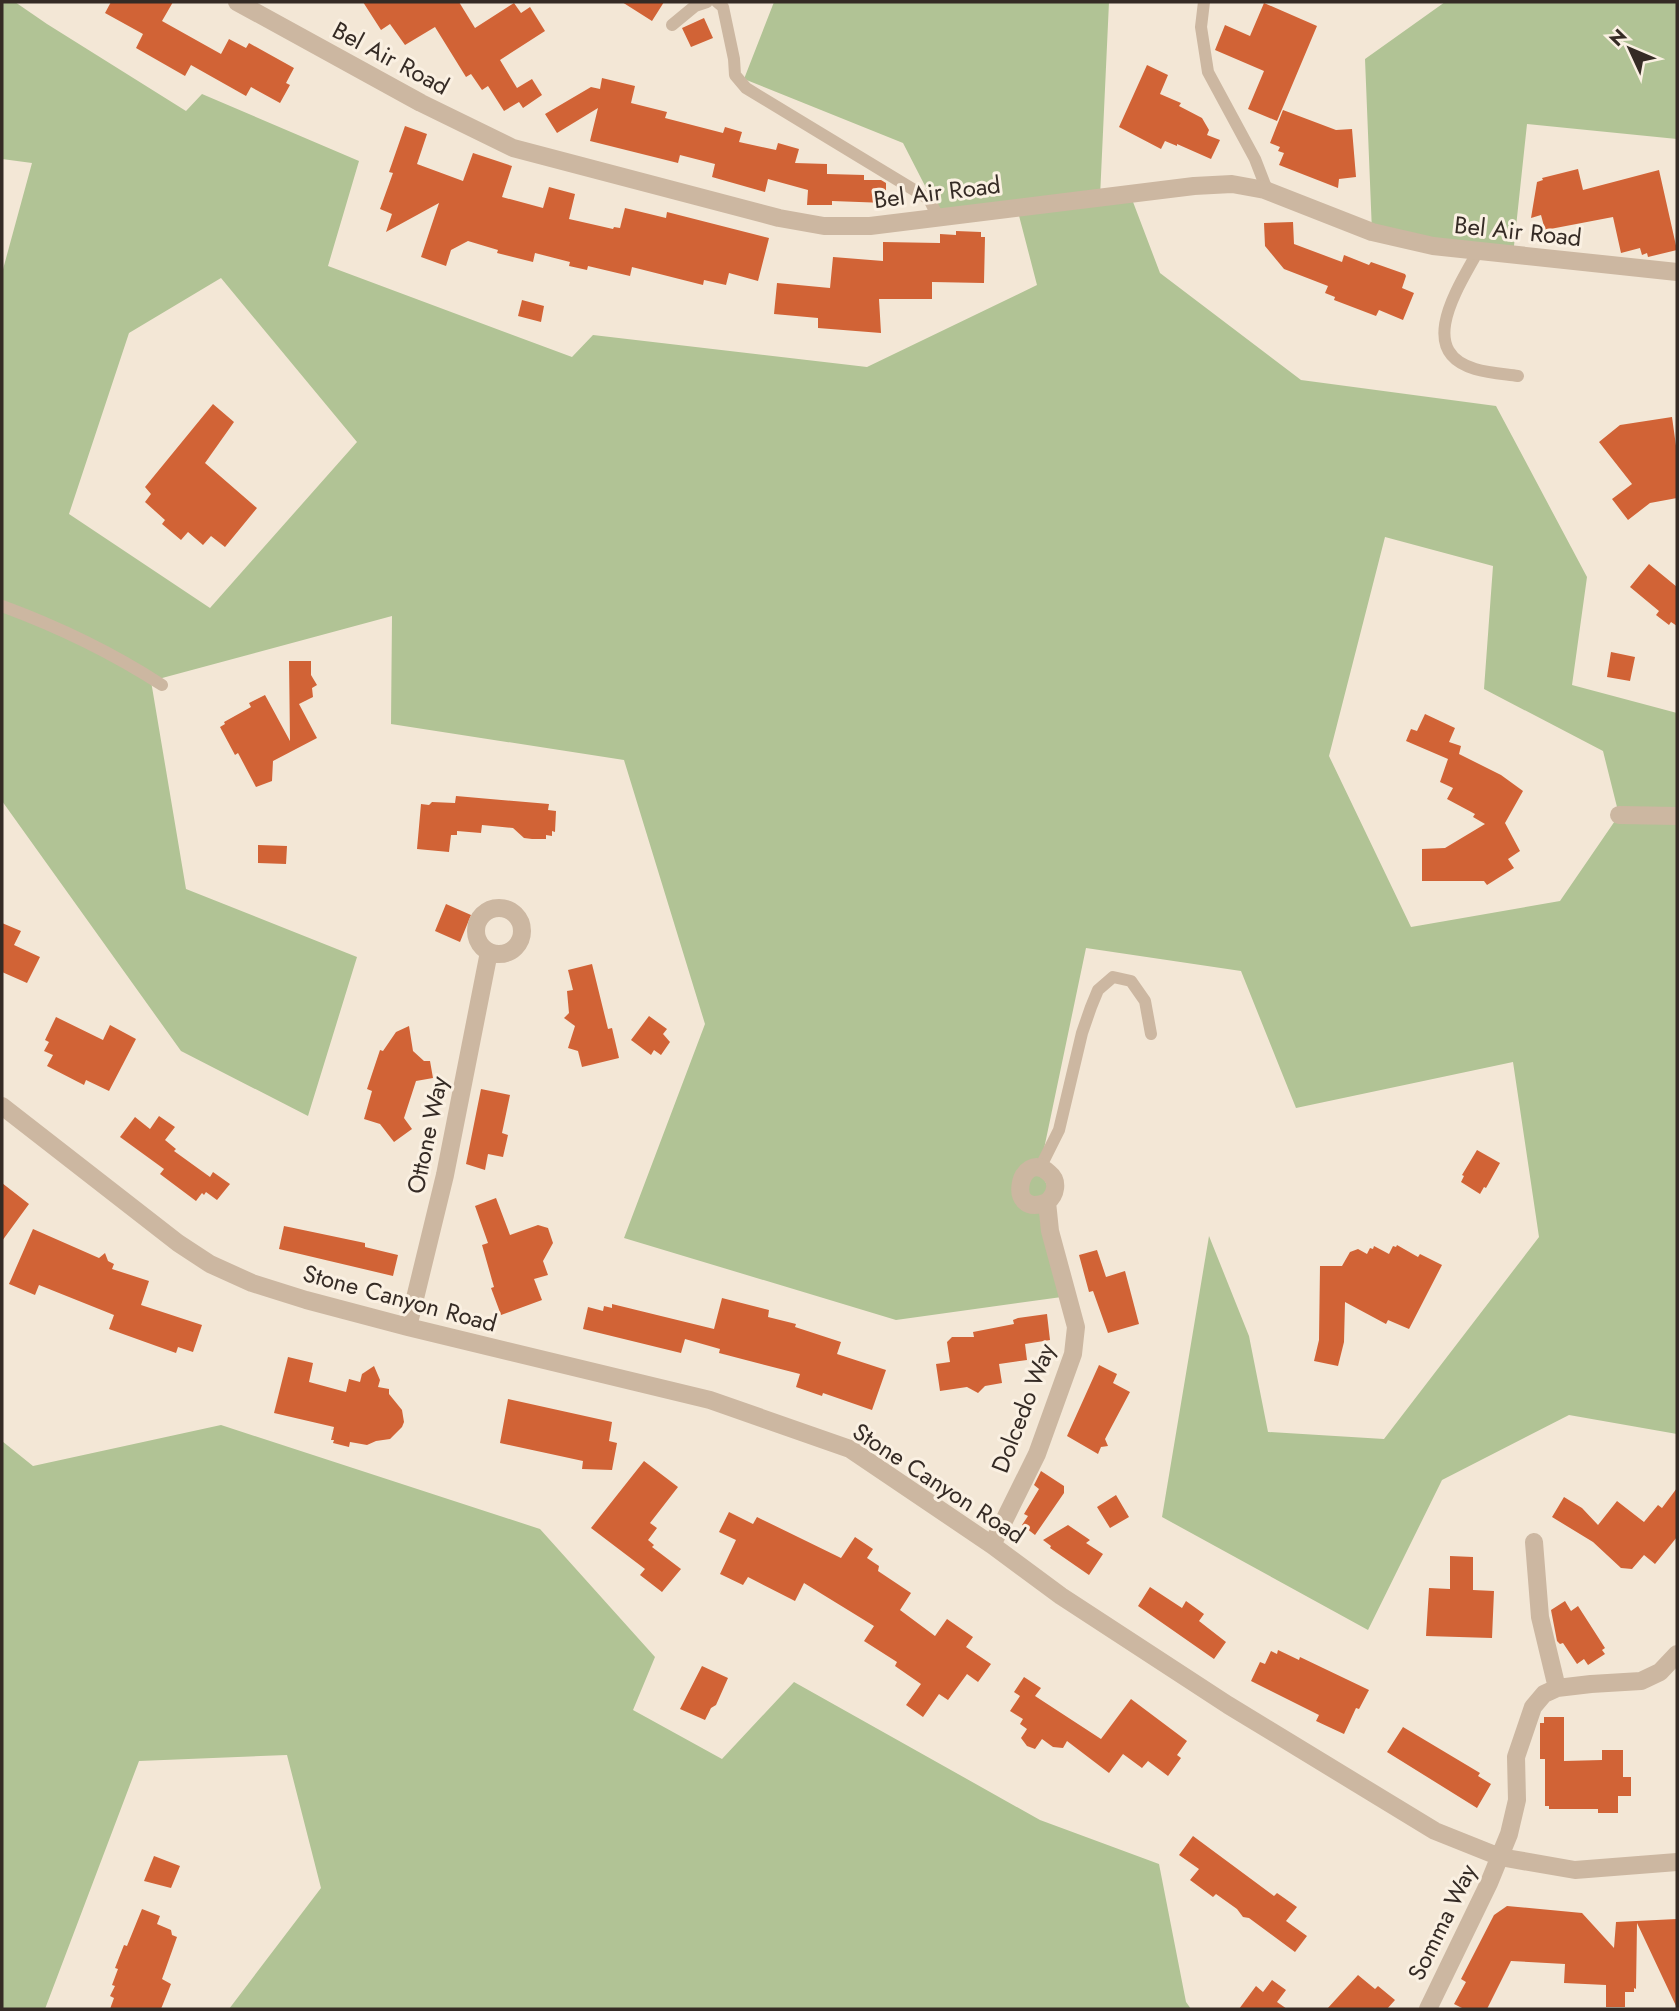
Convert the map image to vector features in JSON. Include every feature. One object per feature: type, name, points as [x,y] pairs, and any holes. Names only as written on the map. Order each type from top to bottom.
[{"type":"street","name":"Bel Air Road","points":[[237,2],[421,103],[513,148],[766,215],[824,226],[870,226],[1194,186],[1232,184],[1267,190],[1372,232],[1433,246],[1677,272]]},
{"type":"street","points":[[1619,815],[1677,816]]},
{"type":"street","name":"Ottone Way","points":[[408,1327],[445,1175],[489,952]]},
{"type":"street","name":"Stone Canyon Road","points":[[2,1106],[178,1243],[210,1264],[252,1283],[408,1327],[710,1400],[850,1449],[992,1545],[1061,1596],[1370,1794],[1435,1831],[1500,1857],[1575,1870],[1677,1862]]},
{"type":"street","points":[[1040,1168],[1032,1169],[1022,1177],[1020,1192],[1029,1203],[1035,1205],[1047,1202]]},
{"type":"street","name":"Dolcedo Way","points":[[992,1545],[1037,1454],[1073,1354],[1076,1326],[1050,1231],[1047,1202],[1055,1192],[1055,1184],[1049,1172],[1040,1168]]},
{"type":"street","points":[[1534,1542],[1540,1617],[1557,1688],[1641,1681],[1660,1672],[1677,1654]]},
{"type":"street","name":"Somma Way","points":[[1427,2009],[1509,1834],[1517,1800],[1516,1757],[1533,1707],[1544,1694],[1557,1688]]},
{"type":"lane","points":[[672,25],[695,6],[707,2]]},
{"type":"lane","points":[[717,2],[723,7],[735,75],[746,89],[929,199],[938,217]]},
{"type":"lane","points":[[1203,2],[1201,27],[1208,72],[1255,159],[1267,190]]},
{"type":"lane","points":[[1478,251],[1450,305],[1444,342],[1450,354],[1461,363],[1475,369],[1518,376]]},
{"type":"lane","points":[[2,606],[59,627],[124,660],[162,685]]},
{"type":"lane","points":[[1040,1168],[1059,1129],[1082,1033],[1098,990],[1113,977],[1131,981],[1145,1001],[1152,1034]]},
{"type":"green space","points":[[2,2],[15,2],[186,111],[202,94],[359,161],[328,266],[572,357],[593,335],[867,367],[1037,285],[1017,208],[941,217],[903,143],[744,79],[774,2],[1109,2],[1100,197],[1130,194],[1160,273],[1301,380],[1496,406],[1587,577],[1572,685],[1677,713],[1677,1434],[1569,1415],[1442,1480],[1368,1630],[1162,1517],[1209,1236],[1249,1336],[1268,1432],[1384,1439],[1539,1237],[1513,1062],[1296,1108],[1241,971],[1086,948],[1040,1168],[1052,1198],[1069,1296],[896,1320],[624,1238],[705,1024],[624,760],[391,724],[392,616],[151,681],[186,889],[357,957],[308,1116],[181,1051],[2,801],[2,273],[32,163],[2,159]],"holes":[[[221,278],[357,442],[210,608],[69,514],[129,333]],[[1385,537],[1493,566],[1484,689],[1603,751],[1619,815],[1560,901],[1411,927],[1329,756]]]},
{"type":"green space","points":[[1445,2],[1677,2],[1677,139],[1527,124],[1513,255],[1372,232],[1365,59]]},
{"type":"green space","points":[[221,1425],[540,1529],[655,1657],[633,1710],[722,1759],[794,1682],[1040,1820],[1159,1864],[1186,2002],[1191,2009],[229,2009],[321,1888],[287,1755],[139,1761],[45,2009],[2,2009],[2,1441],[33,1466]]},
{"type":"building","points":[[111,2],[173,2],[162,21],[221,54],[229,39],[246,48],[249,43],[294,68],[286,83],[290,85],[280,103],[251,87],[246,96],[191,65],[185,76],[136,48],[143,34],[105,13]]},
{"type":"building","points":[[363,2],[459,2],[475,28],[514,3],[521,13],[530,7],[545,31],[500,60],[517,88],[532,79],[542,95],[523,108],[519,102],[504,111],[488,86],[482,90],[471,74],[466,77],[435,27],[405,45],[390,24],[381,30]]},
{"type":"building","points":[[622,2],[664,2],[652,21]]},
{"type":"building","points":[[1264,3],[1317,26],[1277,121],[1248,109],[1264,71],[1215,50],[1225,25],[1250,36]]},
{"type":"building","points":[[704,18],[713,38],[691,47],[682,28]]},
{"type":"building","points":[[1147,65],[1168,75],[1160,94],[1181,103],[1179,106],[1202,118],[1209,130],[1207,135],[1220,140],[1211,159],[1165,141],[1161,149],[1119,127]]},
{"type":"building","points":[[602,78],[635,86],[631,103],[667,112],[665,118],[723,133],[725,127],[742,132],[739,142],[776,150],[778,143],[799,149],[795,163],[827,164],[827,174],[864,175],[864,180],[881,180],[886,183],[886,203],[832,201],[832,205],[807,205],[808,190],[768,179],[765,192],[712,177],[715,164],[680,155],[678,163],[590,141],[598,108],[557,133],[545,114],[591,87],[600,89]]},
{"type":"building","points":[[1283,110],[1336,130],[1352,129],[1356,177],[1339,179],[1338,188],[1279,165],[1284,153],[1278,151],[1280,147],[1270,143]]},
{"type":"building","points":[[405,126],[427,134],[417,164],[463,181],[473,153],[512,166],[502,197],[543,208],[549,187],[575,194],[569,219],[613,229],[620,228],[625,208],[666,218],[667,212],[769,238],[758,281],[729,273],[726,285],[704,280],[703,285],[632,267],[630,276],[588,266],[587,270],[569,266],[570,262],[535,253],[533,262],[497,253],[498,250],[468,241],[451,250],[446,266],[421,257],[439,203],[386,232],[392,214],[380,209]]},
{"type":"building","points":[[1578,169],[1583,190],[1659,170],[1677,250],[1648,257],[1647,253],[1642,255],[1640,248],[1621,253],[1613,217],[1545,230],[1541,215],[1531,218],[1537,182],[1543,180],[1542,178]]},
{"type":"building","points":[[1293,222],[1294,244],[1342,262],[1344,255],[1369,265],[1371,262],[1405,274],[1402,288],[1414,293],[1403,320],[1379,310],[1376,316],[1334,300],[1335,297],[1325,293],[1328,286],[1284,269],[1265,246],[1264,223]]},
{"type":"building","points":[[956,231],[981,232],[981,237],[985,237],[984,283],[932,282],[932,299],[879,299],[881,333],[818,328],[818,318],[774,314],[777,283],[830,288],[833,257],[883,261],[883,242],[940,243],[940,234],[956,235]]},
{"type":"building","points":[[522,300],[544,306],[541,322],[518,316]]},
{"type":"building","points":[[213,404],[234,422],[205,463],[257,508],[225,547],[211,536],[203,545],[188,532],[181,540],[162,524],[165,520],[145,502],[151,494],[145,487]]},
{"type":"building","points":[[1672,417],[1677,453],[1677,498],[1650,503],[1628,520],[1612,499],[1632,484],[1599,442],[1620,425]]},
{"type":"building","points":[[1649,564],[1677,587],[1677,626],[1671,622],[1669,625],[1656,615],[1659,611],[1630,587]]},
{"type":"building","points":[[1611,652],[1635,657],[1630,681],[1607,677]]},
{"type":"building","points":[[289,661],[311,661],[311,675],[317,685],[312,688],[313,697],[299,704],[317,738],[273,761],[272,781],[256,787],[220,727],[251,707],[249,703],[265,695],[290,741]]},
{"type":"building","points":[[1425,714],[1455,728],[1449,742],[1461,746],[1459,754],[1501,775],[1523,791],[1505,823],[1520,851],[1508,859],[1514,868],[1487,885],[1484,881],[1422,881],[1422,849],[1445,848],[1485,824],[1473,817],[1475,814],[1447,799],[1453,788],[1440,782],[1448,759],[1406,741],[1411,729],[1417,731]]},
{"type":"building","points":[[456,796],[549,804],[548,810],[556,811],[555,832],[552,831],[552,836],[546,835],[546,839],[532,839],[524,838],[513,828],[482,825],[481,833],[457,831],[457,835],[451,835],[449,852],[417,849],[421,804],[455,803]]},
{"type":"building","points":[[258,845],[287,846],[286,864],[258,863]]},
{"type":"building","points":[[446,904],[471,915],[460,942],[435,931]]},
{"type":"building","points":[[2,923],[21,931],[14,945],[40,957],[27,983],[2,972]]},
{"type":"building","points":[[592,964],[608,1029],[612,1028],[619,1058],[582,1067],[578,1051],[568,1048],[575,1026],[564,1018],[569,1013],[567,991],[573,990],[568,970]]},
{"type":"building","points":[[649,1016],[667,1029],[663,1034],[670,1042],[661,1055],[654,1050],[651,1055],[631,1040]]},
{"type":"building","points":[[56,1017],[103,1040],[110,1025],[136,1039],[109,1091],[86,1080],[84,1085],[47,1066],[53,1055],[44,1051],[49,1042],[45,1040]]},
{"type":"building","points":[[409,1026],[413,1051],[424,1061],[430,1061],[433,1078],[416,1081],[404,1118],[412,1129],[394,1142],[380,1124],[364,1119],[372,1091],[367,1089],[380,1050],[383,1051],[396,1032]]},
{"type":"building","points":[[481,1089],[510,1095],[502,1133],[508,1135],[503,1157],[488,1154],[485,1170],[466,1164]]},
{"type":"building","points":[[159,1116],[175,1127],[165,1140],[176,1149],[174,1151],[210,1177],[213,1172],[230,1184],[217,1200],[206,1192],[196,1201],[160,1174],[164,1169],[120,1137],[135,1117],[150,1129]]},
{"type":"building","points":[[1477,1150],[1500,1163],[1480,1194],[1461,1182],[1464,1176],[1462,1175]]},
{"type":"building","points":[[2,1183],[29,1204],[2,1241]]},
{"type":"building","points":[[496,1198],[510,1235],[538,1225],[548,1228],[553,1243],[543,1261],[548,1275],[534,1279],[542,1300],[501,1315],[491,1288],[494,1287],[482,1245],[488,1243],[475,1206]]},
{"type":"building","points":[[284,1226],[365,1243],[365,1247],[398,1255],[393,1276],[279,1249]]},
{"type":"building","points":[[33,1229],[99,1258],[105,1253],[108,1261],[114,1264],[112,1269],[149,1281],[141,1305],[202,1325],[193,1352],[178,1347],[176,1353],[109,1329],[114,1315],[39,1285],[35,1295],[9,1284]]},
{"type":"building","points":[[1397,1245],[1418,1257],[1420,1254],[1442,1265],[1409,1329],[1388,1320],[1386,1324],[1345,1302],[1344,1342],[1338,1366],[1314,1361],[1319,1340],[1320,1266],[1342,1266],[1350,1252],[1358,1249],[1367,1254],[1374,1246],[1389,1254],[1393,1246]]},
{"type":"building","points":[[1097,1250],[1106,1277],[1125,1271],[1139,1324],[1108,1333],[1093,1291],[1089,1292],[1079,1255]]},
{"type":"building","points":[[722,1298],[769,1310],[768,1317],[796,1324],[795,1327],[841,1342],[837,1354],[886,1370],[872,1410],[796,1387],[800,1374],[719,1353],[720,1349],[685,1339],[681,1353],[583,1329],[588,1307],[603,1311],[604,1306],[612,1308],[612,1304],[714,1329]]},
{"type":"building","points":[[1047,1314],[1050,1340],[1025,1344],[1027,1360],[999,1364],[1002,1383],[985,1386],[978,1393],[967,1387],[940,1391],[936,1364],[950,1362],[947,1342],[952,1337],[974,1337],[973,1332],[1014,1324],[1013,1320],[1018,1318]]},
{"type":"building","points":[[288,1357],[313,1363],[309,1382],[346,1392],[349,1379],[360,1382],[362,1374],[374,1366],[380,1380],[378,1387],[389,1389],[389,1394],[402,1410],[402,1427],[390,1439],[367,1445],[350,1442],[349,1447],[333,1443],[334,1440],[331,1440],[334,1427],[274,1413]]},
{"type":"building","points":[[1099,1365],[1117,1374],[1113,1383],[1130,1392],[1105,1439],[1108,1446],[1101,1447],[1098,1454],[1067,1436]]},
{"type":"building","points":[[508,1399],[612,1422],[609,1441],[617,1443],[612,1470],[582,1469],[583,1461],[500,1443]]},
{"type":"building","points":[[644,1461],[678,1487],[650,1523],[657,1528],[648,1540],[654,1545],[652,1547],[681,1569],[662,1592],[640,1575],[645,1569],[591,1528]]},
{"type":"building","points":[[1041,1471],[1064,1486],[1064,1493],[1035,1535],[1022,1525],[1028,1516],[1024,1514],[1039,1489],[1034,1485]]},
{"type":"building","points":[[1677,1488],[1677,1537],[1655,1564],[1644,1555],[1632,1569],[1621,1568],[1593,1542],[1552,1517],[1564,1497],[1582,1508],[1598,1525],[1617,1501],[1644,1522],[1658,1505],[1662,1508]]},
{"type":"building","points":[[1116,1495],[1129,1517],[1110,1528],[1097,1507]]},
{"type":"building","points":[[729,1512],[753,1524],[757,1517],[841,1558],[855,1537],[873,1549],[867,1558],[879,1566],[878,1571],[911,1593],[900,1610],[935,1636],[947,1619],[973,1637],[966,1647],[991,1664],[978,1682],[967,1674],[948,1700],[939,1694],[923,1717],[906,1705],[921,1684],[895,1666],[897,1662],[864,1641],[874,1626],[804,1583],[795,1601],[748,1577],[743,1585],[720,1574],[736,1540],[719,1532]]},
{"type":"building","points":[[1068,1525],[1090,1540],[1086,1543],[1103,1554],[1089,1575],[1050,1548],[1043,1540]]},
{"type":"building","points":[[1450,1556],[1473,1557],[1473,1590],[1494,1591],[1492,1638],[1426,1636],[1429,1588],[1450,1589]]},
{"type":"building","points":[[1150,1587],[1182,1608],[1186,1601],[1204,1614],[1199,1621],[1226,1642],[1214,1659],[1138,1606]]},
{"type":"building","points":[[1565,1601],[1571,1611],[1578,1606],[1605,1648],[1602,1650],[1605,1654],[1588,1665],[1584,1659],[1577,1664],[1563,1643],[1557,1641],[1551,1610]]},
{"type":"building","points":[[1278,1650],[1299,1660],[1300,1657],[1369,1690],[1359,1709],[1356,1708],[1344,1734],[1316,1721],[1319,1715],[1251,1681],[1260,1662],[1265,1664],[1271,1651],[1277,1654]]},
{"type":"building","points":[[702,1666],[728,1678],[716,1705],[711,1708],[705,1720],[680,1709]]},
{"type":"building","points":[[1024,1677],[1041,1688],[1035,1696],[1101,1739],[1131,1699],[1187,1741],[1177,1755],[1181,1758],[1168,1776],[1148,1761],[1142,1768],[1123,1754],[1109,1773],[1067,1741],[1063,1748],[1053,1747],[1042,1739],[1035,1749],[1027,1746],[1021,1738],[1027,1729],[1020,1724],[1023,1719],[1010,1711],[1020,1696],[1014,1692]]},
{"type":"building","points":[[1544,1717],[1564,1717],[1564,1761],[1602,1760],[1602,1750],[1623,1750],[1623,1777],[1631,1777],[1631,1796],[1618,1796],[1618,1813],[1598,1813],[1598,1809],[1549,1809],[1549,1806],[1545,1806],[1545,1759],[1540,1759],[1540,1723],[1544,1723]]},
{"type":"building","points":[[1403,1727],[1480,1773],[1478,1776],[1491,1784],[1477,1808],[1387,1752]]},
{"type":"building","points":[[1193,1836],[1274,1896],[1277,1893],[1297,1907],[1286,1921],[1307,1936],[1295,1952],[1249,1918],[1243,1917],[1237,1909],[1216,1894],[1213,1897],[1190,1880],[1199,1869],[1179,1855]]},
{"type":"building","points":[[154,1856],[180,1866],[171,1888],[144,1881]]},
{"type":"building","points":[[1507,1906],[1582,1913],[1614,1948],[1616,1922],[1677,1919],[1677,2008],[1637,1923],[1636,1989],[1634,1988],[1634,1992],[1625,1992],[1625,2007],[1606,2007],[1606,1985],[1564,1983],[1565,1964],[1511,1961],[1487,2009],[1464,2009],[1454,2004],[1466,1982],[1461,1979],[1494,1915]]},
{"type":"building","points":[[142,1909],[160,1916],[157,1924],[171,1930],[172,1935],[177,1937],[162,1979],[171,1984],[161,2009],[110,2009],[114,1998],[110,1996],[115,1986],[112,1985],[118,1969],[115,1968]]},
{"type":"building","points":[[1358,1975],[1395,2000],[1387,2009],[1327,2009]]},
{"type":"building","points":[[1272,1980],[1286,1990],[1277,2002],[1287,2009],[1239,2009],[1256,1986],[1263,1992]]}]
